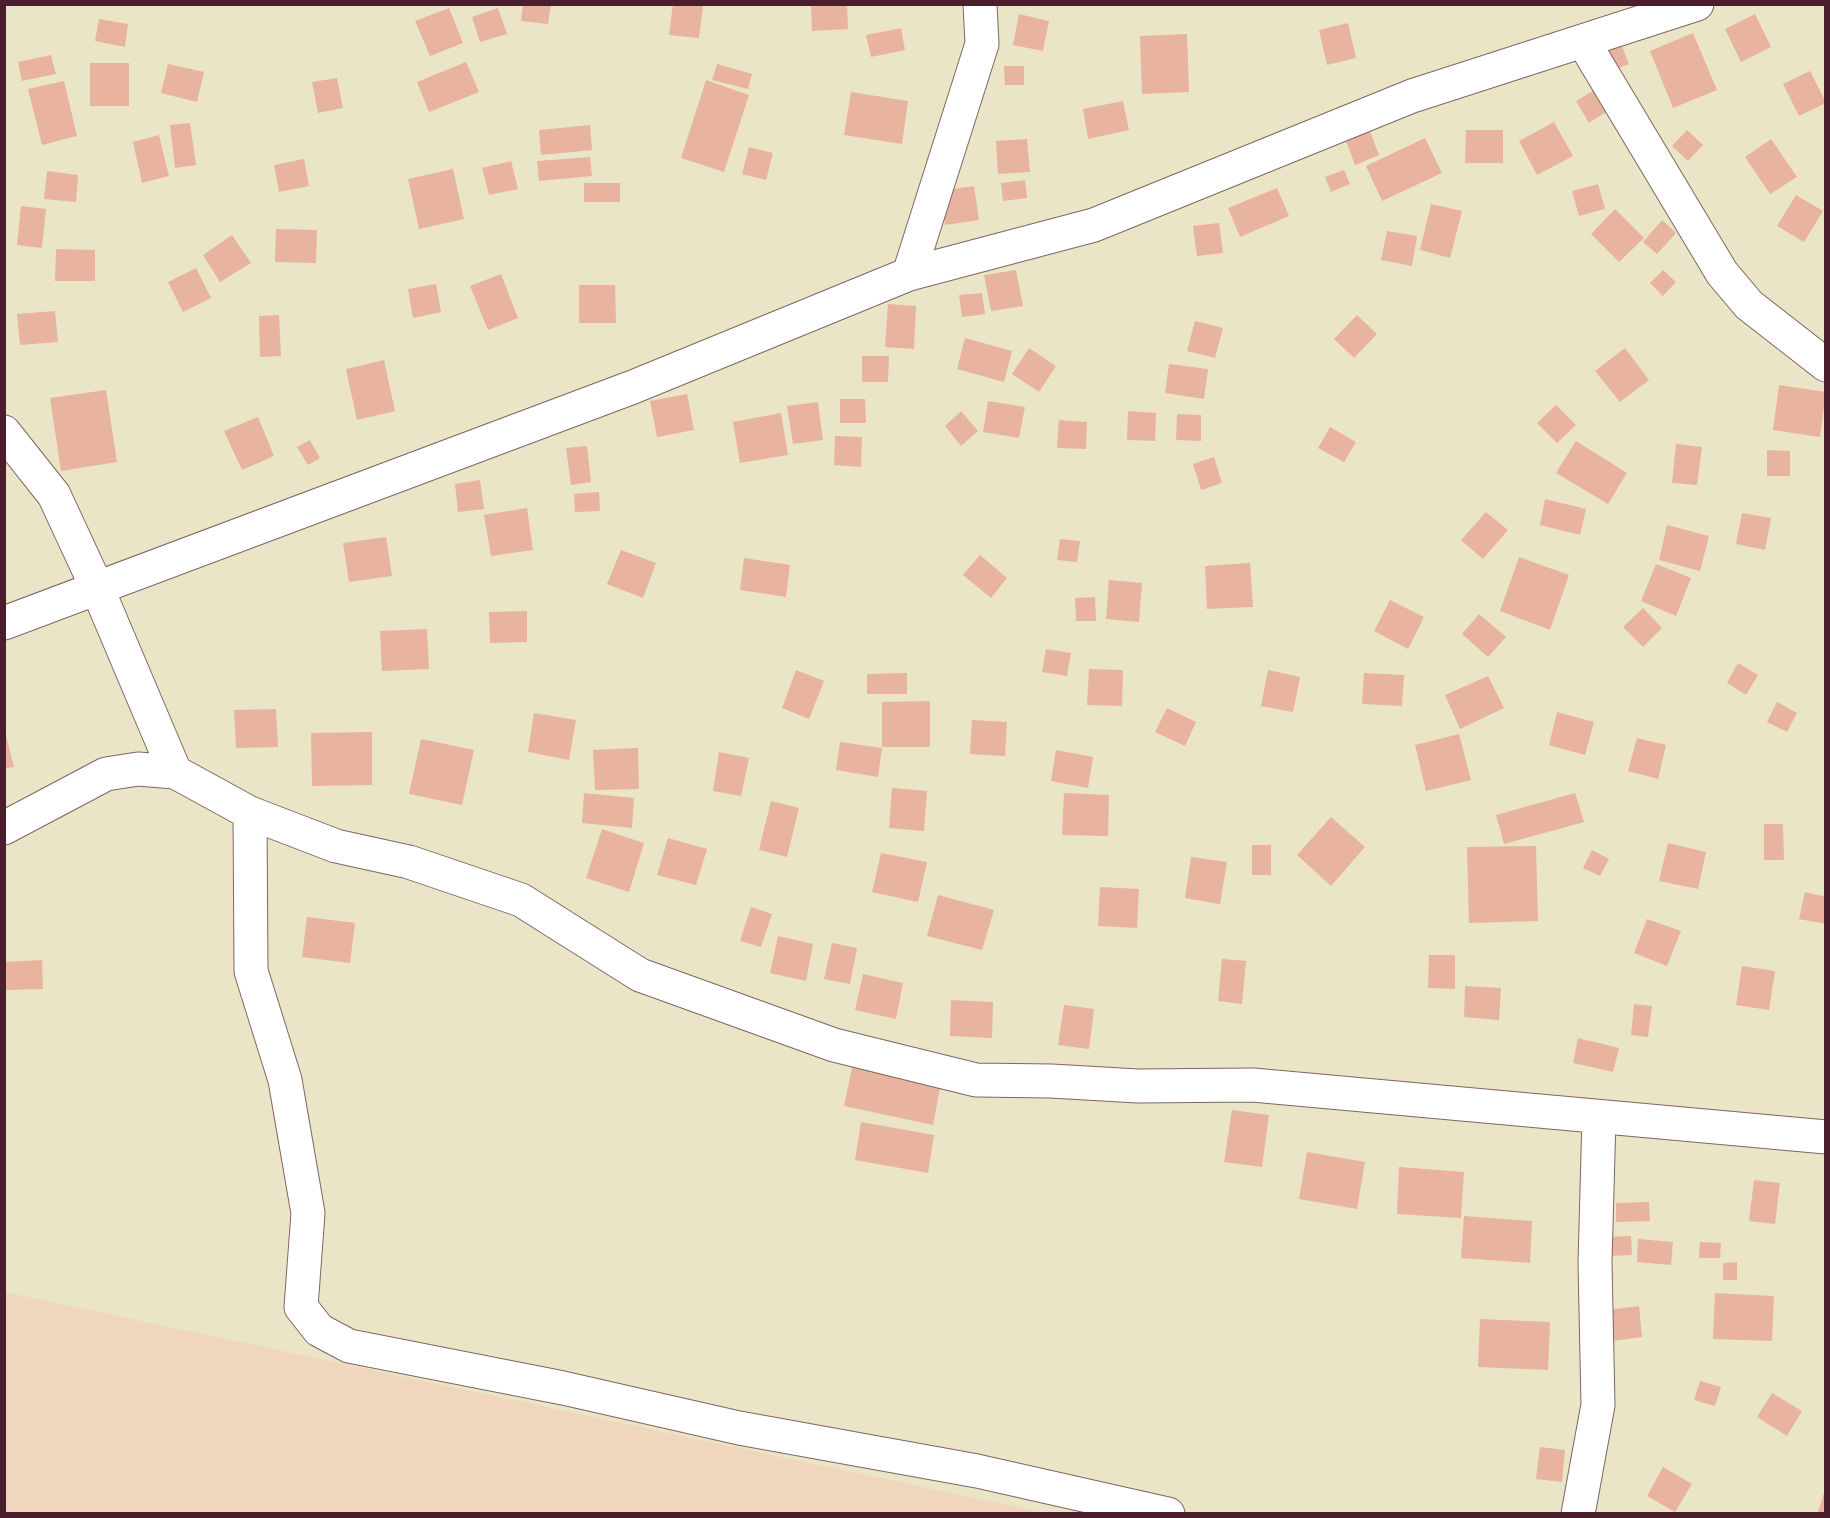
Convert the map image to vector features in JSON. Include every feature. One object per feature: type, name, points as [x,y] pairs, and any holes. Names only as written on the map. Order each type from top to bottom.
[{"type":"street","points":[[909,274],[982,44],[980,4]]},
{"type":"street","points":[[4,623],[98,590],[633,387],[909,274],[1094,225],[1412,96],[1698,4]]},
{"type":"street","points":[[1583,41],[1722,273],[1749,305],[1826,365]]},
{"type":"street","points":[[4,432],[54,495],[98,590],[175,772]]},
{"type":"street","points":[[4,828],[106,774],[138,769],[175,772],[250,813],[336,846],[409,862],[521,900],[640,975],[834,1045],[976,1080],[1138,1086],[1253,1085],[1430,1099],[1826,1137]]},
{"type":"street","points":[[250,813],[251,971],[285,1080],[308,1213],[301,1307],[319,1330],[349,1346],[562,1388],[739,1428],[977,1471],[1168,1514]]},
{"type":"street","points":[[1578,1514],[1598,1405],[1595,1263],[1599,1117]]},
{"type":"shaded area","points":[[5,1292],[1045,1513],[5,1513]]},
{"type":"building","points":[[523,4],[551,4],[548,24],[521,21]]},
{"type":"building","points":[[673,4],[703,6],[699,38],[669,35]]},
{"type":"building","points":[[811,4],[847,4],[848,29],[812,31]]},
{"type":"building","points":[[449,8],[463,43],[430,56],[415,21]]},
{"type":"building","points":[[498,8],[507,34],[480,42],[472,17]]},
{"type":"building","points":[[1019,14],[1049,21],[1043,51],[1013,45]]},
{"type":"building","points":[[1755,14],[1771,47],[1741,62],[1725,29]]},
{"type":"building","points":[[99,19],[128,24],[125,47],[95,41]]},
{"type":"building","points":[[1348,23],[1356,58],[1327,65],[1319,30]]},
{"type":"building","points":[[901,28],[905,50],[871,57],[866,35]]},
{"type":"building","points":[[1693,33],[1717,90],[1673,108],[1650,51]]},
{"type":"building","points":[[1187,34],[1189,92],[1142,94],[1140,36]]},
{"type":"building","points":[[1620,41],[1629,64],[1616,69],[1607,46]]},
{"type":"building","points":[[51,55],[56,74],[22,81],[18,62]]},
{"type":"building","points":[[466,62],[479,92],[429,112],[417,82]]},
{"type":"building","points":[[90,63],[129,63],[129,106],[90,106]]},
{"type":"building","points":[[168,64],[204,72],[197,102],[161,93]]},
{"type":"building","points":[[717,64],[752,74],[748,89],[712,80]]},
{"type":"building","points":[[1004,66],[1024,66],[1024,85],[1005,85]]},
{"type":"building","points":[[1810,71],[1826,103],[1799,116],[1783,84]]},
{"type":"building","points":[[337,78],[343,108],[318,113],[312,82]]},
{"type":"building","points":[[706,80],[749,95],[724,172],[681,158]]},
{"type":"building","points":[[64,81],[77,136],[42,145],[28,89]]},
{"type":"building","points":[[1593,91],[1606,112],[1589,123],[1576,101]]},
{"type":"building","points":[[851,92],[908,101],[902,144],[844,135]]},
{"type":"building","points":[[1123,101],[1129,130],[1088,139],[1083,109]]},
{"type":"building","points":[[1366,121],[1379,155],[1355,165],[1342,130]]},
{"type":"building","points":[[1554,122],[1573,156],[1537,175],[1519,141]]},
{"type":"building","points":[[190,123],[196,165],[175,168],[170,125]]},
{"type":"building","points":[[590,125],[592,150],[541,155],[539,130]]},
{"type":"building","points":[[1466,130],[1503,130],[1503,163],[1465,163]]},
{"type":"building","points":[[1687,130],[1703,145],[1688,161],[1672,146]]},
{"type":"building","points":[[159,135],[169,176],[142,183],[133,142]]},
{"type":"building","points":[[1425,138],[1442,173],[1382,201],[1366,166]]},
{"type":"building","points":[[1027,139],[1030,172],[998,174],[996,141]]},
{"type":"building","points":[[1771,139],[1797,177],[1770,194],[1745,157]]},
{"type":"building","points":[[749,147],[773,153],[766,180],[742,174]]},
{"type":"building","points":[[590,157],[592,176],[539,181],[537,161]]},
{"type":"building","points":[[304,159],[309,186],[279,192],[274,165]]},
{"type":"building","points":[[511,161],[518,189],[489,195],[482,168]]},
{"type":"building","points":[[453,169],[464,219],[419,229],[408,179]]},
{"type":"building","points":[[1344,170],[1350,184],[1331,192],[1325,177]]},
{"type":"building","points":[[47,171],[78,175],[76,202],[44,199]]},
{"type":"building","points":[[1025,180],[1027,198],[1003,201],[1001,183]]},
{"type":"building","points":[[584,183],[620,183],[620,202],[584,202]]},
{"type":"building","points":[[1598,184],[1605,209],[1579,216],[1572,191]]},
{"type":"building","points":[[974,186],[979,220],[945,225],[940,191]]},
{"type":"building","points":[[1277,188],[1289,216],[1240,237],[1228,208]]},
{"type":"building","points":[[1796,195],[1823,211],[1804,242],[1777,226]]},
{"type":"building","points":[[1431,204],[1462,211],[1450,258],[1420,250]]},
{"type":"building","points":[[21,206],[46,209],[42,248],[17,245]]},
{"type":"building","points":[[1615,209],[1644,238],[1619,262],[1591,234]]},
{"type":"building","points":[[1662,220],[1676,233],[1657,254],[1643,242]]},
{"type":"building","points":[[1219,223],[1223,253],[1197,256],[1193,226]]},
{"type":"building","points":[[276,229],[317,230],[316,263],[275,262]]},
{"type":"building","points":[[1387,231],[1417,236],[1412,266],[1381,260]]},
{"type":"building","points":[[232,235],[251,263],[220,282],[203,255]]},
{"type":"building","points":[[56,249],[95,250],[95,281],[55,281]]},
{"type":"building","points":[[196,268],[211,298],[183,312],[168,282]]},
{"type":"building","points":[[1016,270],[1023,306],[991,311],[984,275]]},
{"type":"building","points":[[1663,270],[1676,282],[1663,296],[1650,283]]},
{"type":"building","points":[[501,274],[518,318],[488,330],[470,286]]},
{"type":"building","points":[[436,284],[441,312],[413,318],[408,289]]},
{"type":"building","points":[[579,285],[615,285],[616,323],[579,323]]},
{"type":"building","points":[[982,293],[985,314],[962,317],[959,295]]},
{"type":"building","points":[[888,304],[916,306],[914,349],[885,347]]},
{"type":"building","points":[[55,311],[58,342],[20,345],[17,314]]},
{"type":"building","points":[[279,315],[281,356],[260,357],[259,316]]},
{"type":"building","points":[[1357,315],[1377,334],[1354,358],[1334,339]]},
{"type":"building","points":[[1195,321],[1223,328],[1215,358],[1187,351]]},
{"type":"building","points":[[965,338],[1012,351],[1004,382],[957,369]]},
{"type":"building","points":[[1029,348],[1056,366],[1039,392],[1012,374]]},
{"type":"building","points":[[1625,348],[1649,380],[1620,402],[1595,371]]},
{"type":"building","points":[[862,356],[889,356],[888,382],[862,382]]},
{"type":"building","points":[[384,360],[395,411],[357,420],[346,369]]},
{"type":"building","points":[[1169,364],[1208,369],[1204,399],[1165,393]]},
{"type":"building","points":[[1779,385],[1826,392],[1820,437],[1773,430]]},
{"type":"building","points":[[106,390],[117,462],[61,471],[50,398]]},
{"type":"building","points":[[687,394],[694,430],[657,437],[650,401]]},
{"type":"building","points":[[840,399],[865,399],[866,423],[840,423]]},
{"type":"building","points":[[988,401],[1025,407],[1019,438],[983,432]]},
{"type":"building","points":[[818,402],[823,440],[793,444],[787,406]]},
{"type":"building","points":[[1556,405],[1576,425],[1557,443],[1537,423]]},
{"type":"building","points":[[961,411],[978,431],[961,446],[945,426]]},
{"type":"building","points":[[1128,411],[1156,413],[1155,441],[1127,440]]},
{"type":"building","points":[[781,413],[788,455],[740,463],[733,422]]},
{"type":"building","points":[[1177,414],[1201,415],[1201,441],[1176,440]]},
{"type":"building","points":[[258,417],[274,456],[242,470],[224,431]]},
{"type":"building","points":[[1059,420],[1087,422],[1086,449],[1057,448]]},
{"type":"building","points":[[1330,427],[1356,442],[1344,462],[1318,448]]},
{"type":"building","points":[[835,436],[862,437],[861,467],[834,465]]},
{"type":"building","points":[[310,440],[320,458],[308,465],[297,447]]},
{"type":"building","points":[[1576,441],[1627,473],[1608,504],[1556,473]]},
{"type":"building","points":[[1676,444],[1702,447],[1697,485],[1672,483]]},
{"type":"building","points":[[587,446],[591,482],[571,485],[566,448]]},
{"type":"building","points":[[1767,450],[1790,451],[1790,476],[1767,476]]},
{"type":"building","points":[[1214,457],[1222,483],[1201,490],[1193,464]]},
{"type":"building","points":[[480,480],[484,509],[458,512],[455,484]]},
{"type":"building","points":[[599,492],[600,511],[575,512],[574,494]]},
{"type":"building","points":[[1545,499],[1586,509],[1580,535],[1540,525]]},
{"type":"building","points":[[527,508],[533,550],[491,556],[484,515]]},
{"type":"building","points":[[1486,512],[1508,530],[1483,559],[1461,540]]},
{"type":"building","points":[[1742,513],[1771,518],[1765,550],[1736,544]]},
{"type":"building","points":[[1667,525],[1709,536],[1700,571],[1659,560]]},
{"type":"building","points":[[386,537],[392,576],[349,582],[343,543]]},
{"type":"building","points":[[1060,539],[1080,541],[1077,562],[1057,560]]},
{"type":"building","points":[[621,550],[656,563],[643,598],[607,584]]},
{"type":"building","points":[[980,555],[1007,578],[991,598],[963,575]]},
{"type":"building","points":[[1519,557],[1569,575],[1550,630],[1500,611]]},
{"type":"building","points":[[744,558],[790,565],[786,597],[740,590]]},
{"type":"building","points":[[1250,563],[1253,607],[1207,609],[1205,566]]},
{"type":"building","points":[[1656,564],[1691,578],[1676,616],[1641,601]]},
{"type":"building","points":[[1109,580],[1142,583],[1139,622],[1106,619]]},
{"type":"building","points":[[1095,597],[1096,621],[1076,621],[1075,598]]},
{"type":"building","points":[[1390,600],[1424,617],[1408,649],[1374,631]]},
{"type":"building","points":[[1643,608],[1662,628],[1643,647],[1623,627]]},
{"type":"building","points":[[527,611],[527,642],[490,643],[489,612]]},
{"type":"building","points":[[1479,614],[1506,637],[1488,657],[1462,634]]},
{"type":"building","points":[[427,629],[429,669],[382,671],[380,631]]},
{"type":"building","points":[[1046,649],[1071,653],[1067,676],[1042,672]]},
{"type":"building","points":[[1738,663],[1758,675],[1746,695],[1727,683]]},
{"type":"building","points":[[1089,669],[1123,670],[1122,706],[1087,705]]},
{"type":"building","points":[[796,670],[824,681],[809,719],[782,708]]},
{"type":"building","points":[[1268,670],[1300,677],[1293,712],[1261,706]]},
{"type":"building","points":[[907,673],[907,694],[867,694],[867,674]]},
{"type":"building","points":[[1364,673],[1404,675],[1402,706],[1362,704]]},
{"type":"building","points":[[1488,676],[1504,708],[1460,729],[1445,695]]},
{"type":"building","points":[[930,701],[930,747],[882,747],[882,702]]},
{"type":"building","points":[[1777,702],[1797,713],[1787,732],[1767,722]]},
{"type":"building","points":[[1167,708],[1196,722],[1185,746],[1155,732]]},
{"type":"building","points":[[276,709],[278,747],[236,748],[234,710]]},
{"type":"building","points":[[1557,712],[1594,722],[1585,755],[1549,745]]},
{"type":"building","points":[[534,713],[576,720],[569,760],[528,752]]},
{"type":"building","points":[[972,720],[1007,722],[1005,756],[970,754]]},
{"type":"building","points":[[4,727],[14,767],[4,768]]},
{"type":"building","points":[[372,732],[372,785],[312,786],[311,733]]},
{"type":"building","points":[[1459,734],[1471,780],[1426,791],[1415,745]]},
{"type":"building","points":[[1637,738],[1666,745],[1658,779],[1628,771]]},
{"type":"building","points":[[421,739],[474,750],[462,805],[409,794]]},
{"type":"building","points":[[840,742],[882,748],[878,777],[836,770]]},
{"type":"building","points":[[638,748],[639,789],[595,790],[593,750]]},
{"type":"building","points":[[1056,750],[1093,757],[1088,788],[1051,781]]},
{"type":"building","points":[[719,752],[749,758],[741,796],[713,791]]},
{"type":"building","points":[[892,788],[927,791],[924,831],[889,828]]},
{"type":"building","points":[[584,793],[634,798],[632,828],[582,823]]},
{"type":"building","points":[[1064,793],[1109,795],[1108,836],[1062,835]]},
{"type":"building","points":[[1575,793],[1584,822],[1504,844],[1496,815]]},
{"type":"building","points":[[771,801],[799,808],[787,857],[759,850]]},
{"type":"building","points":[[1331,817],[1365,847],[1331,886],[1297,855]]},
{"type":"building","points":[[1764,824],[1783,824],[1784,860],[1764,860]]},
{"type":"building","points":[[602,829],[644,843],[629,892],[586,878]]},
{"type":"building","points":[[668,838],[707,849],[696,885],[657,875]]},
{"type":"building","points":[[1668,843],[1706,852],[1698,889],[1659,881]]},
{"type":"building","points":[[1252,845],[1271,845],[1271,875],[1252,875]]},
{"type":"building","points":[[1536,846],[1538,921],[1469,923],[1467,847]]},
{"type":"building","points":[[1592,850],[1609,859],[1600,876],[1583,868]]},
{"type":"building","points":[[881,853],[927,862],[918,902],[872,892]]},
{"type":"building","points":[[1191,857],[1227,862],[1220,904],[1185,898]]},
{"type":"building","points":[[1100,887],[1139,889],[1137,928],[1098,926]]},
{"type":"building","points":[[1805,892],[1826,897],[1826,924],[1799,919]]},
{"type":"building","points":[[938,895],[994,910],[982,950],[927,936]]},
{"type":"building","points":[[751,907],[772,914],[761,947],[740,941]]},
{"type":"building","points":[[307,917],[355,923],[350,963],[302,957]]},
{"type":"building","points":[[1647,919],[1681,931],[1667,966],[1634,953]]},
{"type":"building","points":[[778,936],[813,944],[806,981],[770,973]]},
{"type":"building","points":[[832,943],[857,948],[850,984],[824,979]]},
{"type":"building","points":[[1429,955],[1455,955],[1455,989],[1428,988]]},
{"type":"building","points":[[1222,959],[1246,961],[1242,1004],[1218,1001]]},
{"type":"building","points":[[42,960],[43,989],[4,990],[4,962]]},
{"type":"building","points":[[1742,966],[1775,971],[1769,1010],[1736,1005]]},
{"type":"building","points":[[863,974],[903,983],[896,1019],[855,1010]]},
{"type":"building","points":[[1465,986],[1501,988],[1499,1020],[1464,1017]]},
{"type":"building","points":[[951,1000],[993,1002],[992,1038],[950,1036]]},
{"type":"building","points":[[1634,1004],[1652,1006],[1648,1037],[1631,1035]]},
{"type":"building","points":[[1064,1005],[1094,1009],[1089,1049],[1058,1045]]},
{"type":"building","points":[[1578,1038],[1619,1048],[1613,1072],[1573,1063]]},
{"type":"building","points":[[854,1059],[942,1078],[933,1125],[844,1106]]},
{"type":"building","points":[[1232,1110],[1269,1115],[1262,1167],[1224,1162]]},
{"type":"building","points":[[861,1122],[934,1135],[928,1173],[855,1160]]},
{"type":"building","points":[[1307,1152],[1365,1162],[1357,1209],[1299,1199]]},
{"type":"building","points":[[1399,1167],[1464,1172],[1461,1218],[1397,1214]]},
{"type":"building","points":[[1754,1180],[1780,1183],[1775,1224],[1749,1221]]},
{"type":"building","points":[[1649,1202],[1650,1221],[1616,1222],[1616,1203]]},
{"type":"building","points":[[1464,1216],[1532,1221],[1530,1263],[1461,1258]]},
{"type":"building","points":[[1631,1236],[1632,1255],[1607,1256],[1606,1237]]},
{"type":"building","points":[[1638,1239],[1673,1242],[1671,1265],[1637,1262]]},
{"type":"building","points":[[1700,1242],[1721,1243],[1720,1258],[1699,1258]]},
{"type":"building","points":[[1737,1262],[1737,1280],[1723,1280],[1723,1263]]},
{"type":"building","points":[[1715,1293],[1774,1296],[1772,1341],[1713,1339]]},
{"type":"building","points":[[1639,1306],[1642,1337],[1612,1341],[1608,1310]]},
{"type":"building","points":[[1480,1319],[1550,1322],[1548,1370],[1478,1367]]},
{"type":"building","points":[[1700,1381],[1721,1387],[1715,1406],[1694,1400]]},
{"type":"building","points":[[1772,1393],[1802,1411],[1787,1436],[1757,1417]]},
{"type":"building","points":[[1540,1447],[1565,1450],[1562,1482],[1536,1479]]},
{"type":"building","points":[[1663,1467],[1692,1484],[1675,1512],[1647,1496]]},
{"type":"building","points":[[1825,1490],[1826,1514],[1817,1514]]}]
